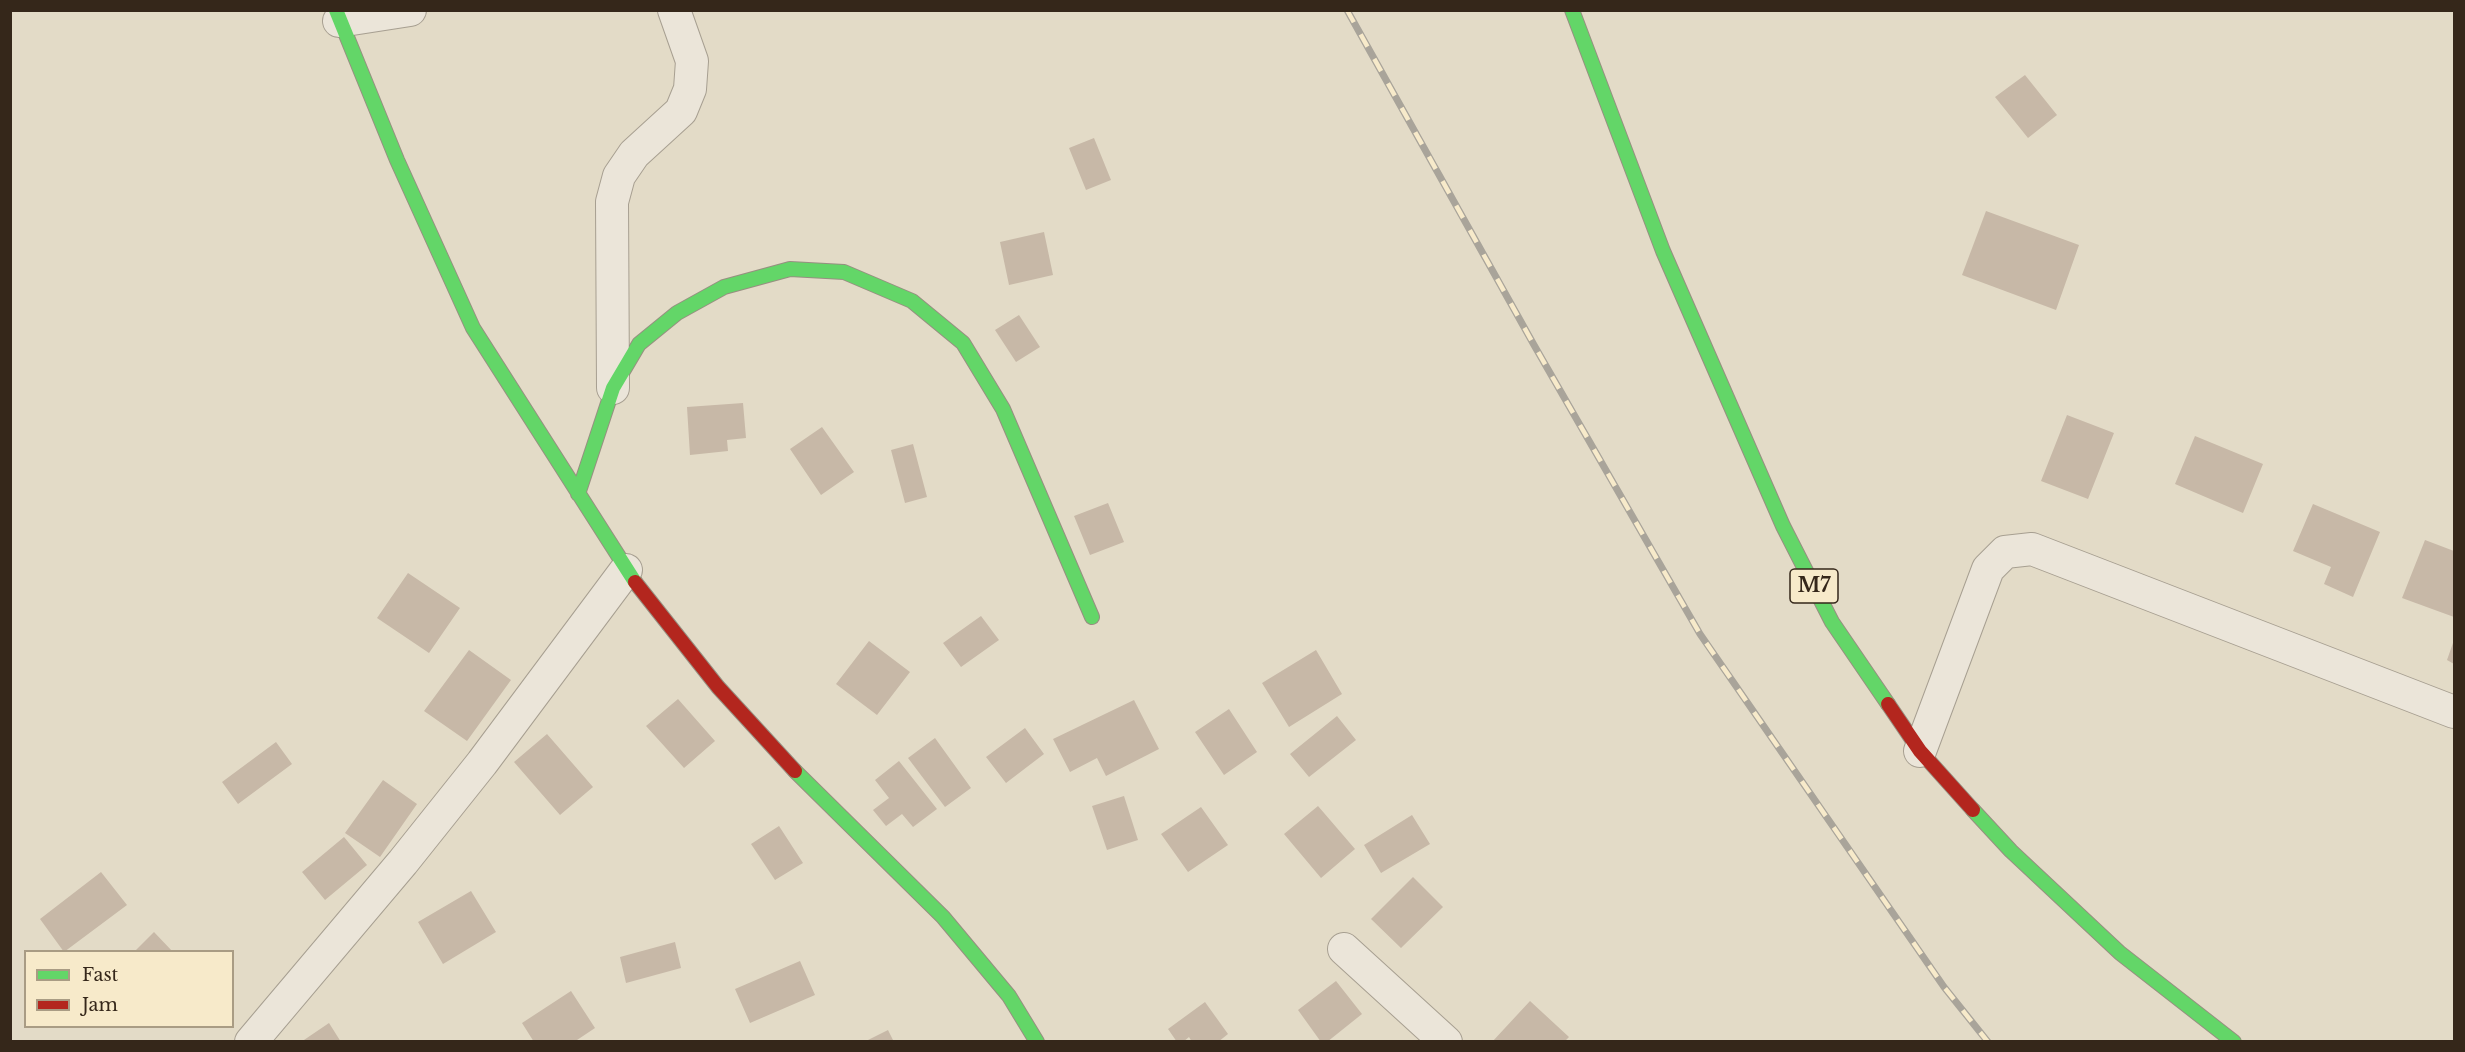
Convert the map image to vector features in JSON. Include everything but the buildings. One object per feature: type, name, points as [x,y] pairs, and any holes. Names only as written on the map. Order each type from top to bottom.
[{"type":"street","points":[[410,10],[338,16],[397,160],[473,328],[626,570],[726,695],[811,788],[943,917],[1009,996],[1037,1041]]},
{"type":"street","points":[[613,388],[612,202],[619,176],[629,162],[681,111],[690,89],[692,61],[674,10]]},
{"type":"street","name":"M7","points":[[1572,10],[1663,251],[1783,526],[1832,622],[1920,750],[2011,851],[2120,953],[2234,1041]]},
{"type":"street","points":[[578,494],[613,388],[639,344],[677,313],[724,287],[790,269],[844,272],[912,301],[963,343],[1003,409],[1092,617]]},
{"type":"street","points":[[1920,750],[1988,569],[2005,552],[2032,549],[2454,712]]},
{"type":"street","points":[[250,1041],[418,844],[626,570]]},
{"type":"street","points":[[1344,949],[1446,1041]]},
{"type":"railway","points":[[1347,10],[1534,345],[1700,634],[1944,987],[1988,1042]]},
{"type":"traffic: fast","points":[[336,10],[397,160],[473,328],[635,582]]},
{"type":"traffic: fast","points":[[1572,10],[1663,251],[1783,526],[1832,622],[1888,704]]},
{"type":"traffic: fast","points":[[578,494],[613,388],[639,344],[677,313],[724,287],[790,269],[844,272],[912,301],[963,343],[1003,409],[1092,617]]},
{"type":"traffic: fast","points":[[795,771],[943,917],[1009,996],[1037,1042]]},
{"type":"traffic: fast","points":[[1973,810],[2011,851],[2120,953],[2234,1042]]},
{"type":"traffic: jam","points":[[635,582],[718,687],[795,771]]},
{"type":"traffic: jam","points":[[1888,704],[1920,751],[1973,810]]}]
